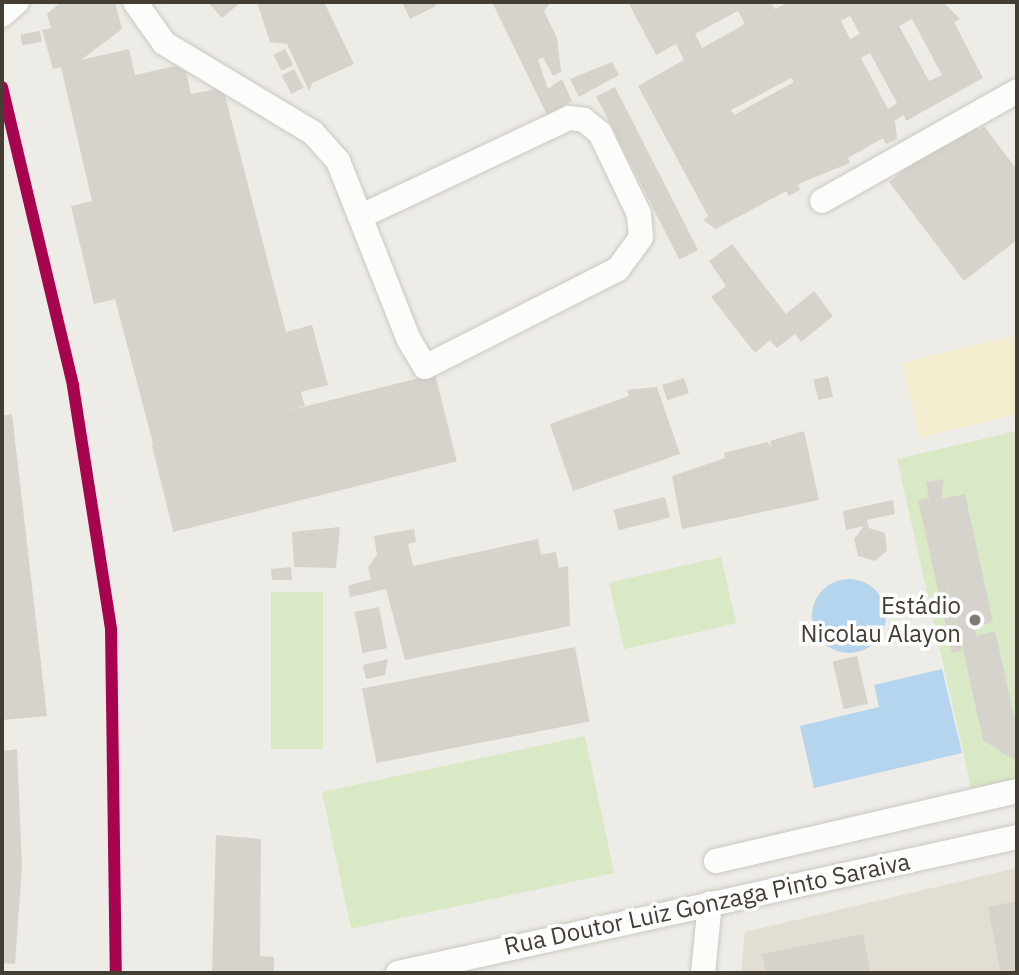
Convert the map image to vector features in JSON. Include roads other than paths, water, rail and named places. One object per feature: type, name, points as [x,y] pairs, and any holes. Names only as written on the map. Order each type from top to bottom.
[{"type":"street","points":[[2,15],[17,2]]},
{"type":"street","points":[[135,2],[164,43],[313,133],[338,161],[360,217],[425,367],[618,269],[641,237],[639,214],[600,134],[584,120],[569,118],[360,217]]},
{"type":"street","points":[[822,201],[1017,92]]},
{"type":"street","points":[[716,861],[1017,791]]},
{"type":"street","name":"Rua Doutor Luiz Gonzaga Pinto Saraiva","points":[[398,973],[1017,837]]},
{"type":"street","points":[[703,973],[710,903]]},
{"type":"water","points":[[849,579],[863,582],[875,590],[883,602],[886,616],[883,630],[875,642],[863,650],[849,653],[835,650],[823,642],[815,630],[812,616],[815,602],[823,590],[835,582]]},
{"type":"water","points":[[942,669],[962,753],[814,788],[800,726],[879,707],[874,685]]},
{"type":"place","name":"Estádio Nicolau Alayon","points":[[975,620]]}]
